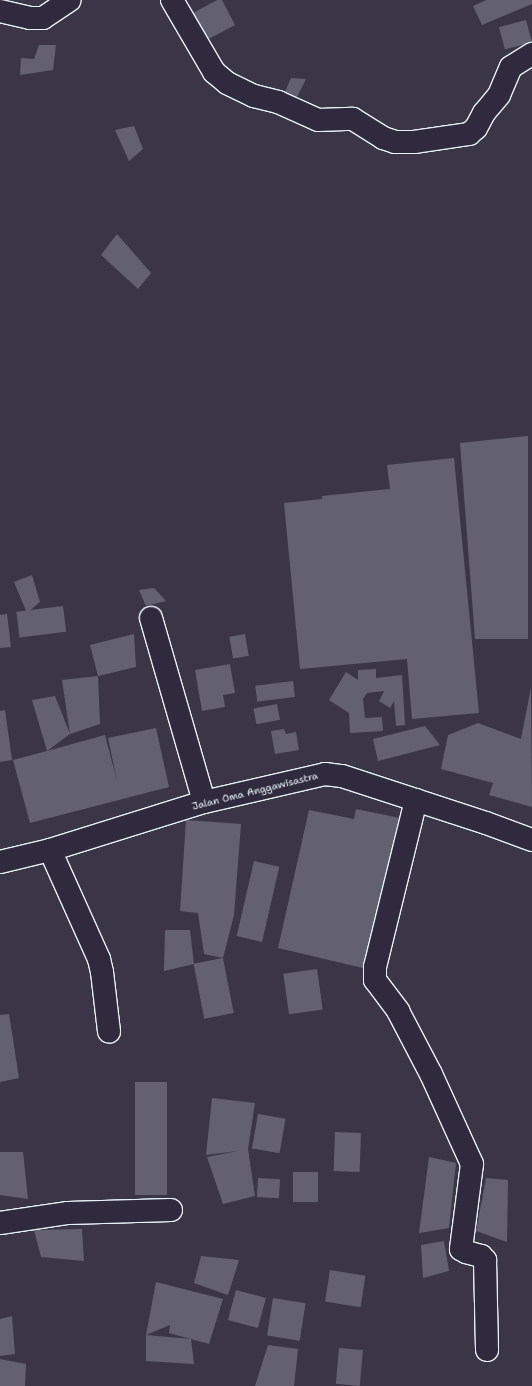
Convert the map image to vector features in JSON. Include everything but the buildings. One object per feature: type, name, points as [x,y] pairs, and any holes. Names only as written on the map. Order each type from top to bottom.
[{"type":"street","points":[[0,12],[30,18],[43,18],[70,0]]},
{"type":"street","points":[[172,0],[214,72],[227,83],[254,96],[278,102],[318,120],[353,119],[383,138],[395,142],[414,142],[469,134],[476,128],[484,113],[499,95],[511,67],[532,54]]},
{"type":"street","points":[[151,618],[204,802]]},
{"type":"street","name":"Jalan Oma Anggawisastra","points":[[0,862],[50,850],[204,802],[325,774],[342,776],[532,840]]},
{"type":"street","points":[[416,800],[375,967],[376,980],[398,1011],[431,1074],[472,1164],[461,1248],[466,1252],[481,1256],[485,1260],[487,1350]]},
{"type":"street","points":[[50,850],[99,959],[102,972],[108,1032]]},
{"type":"street","points":[[0,1224],[68,1213],[172,1210]]}]
